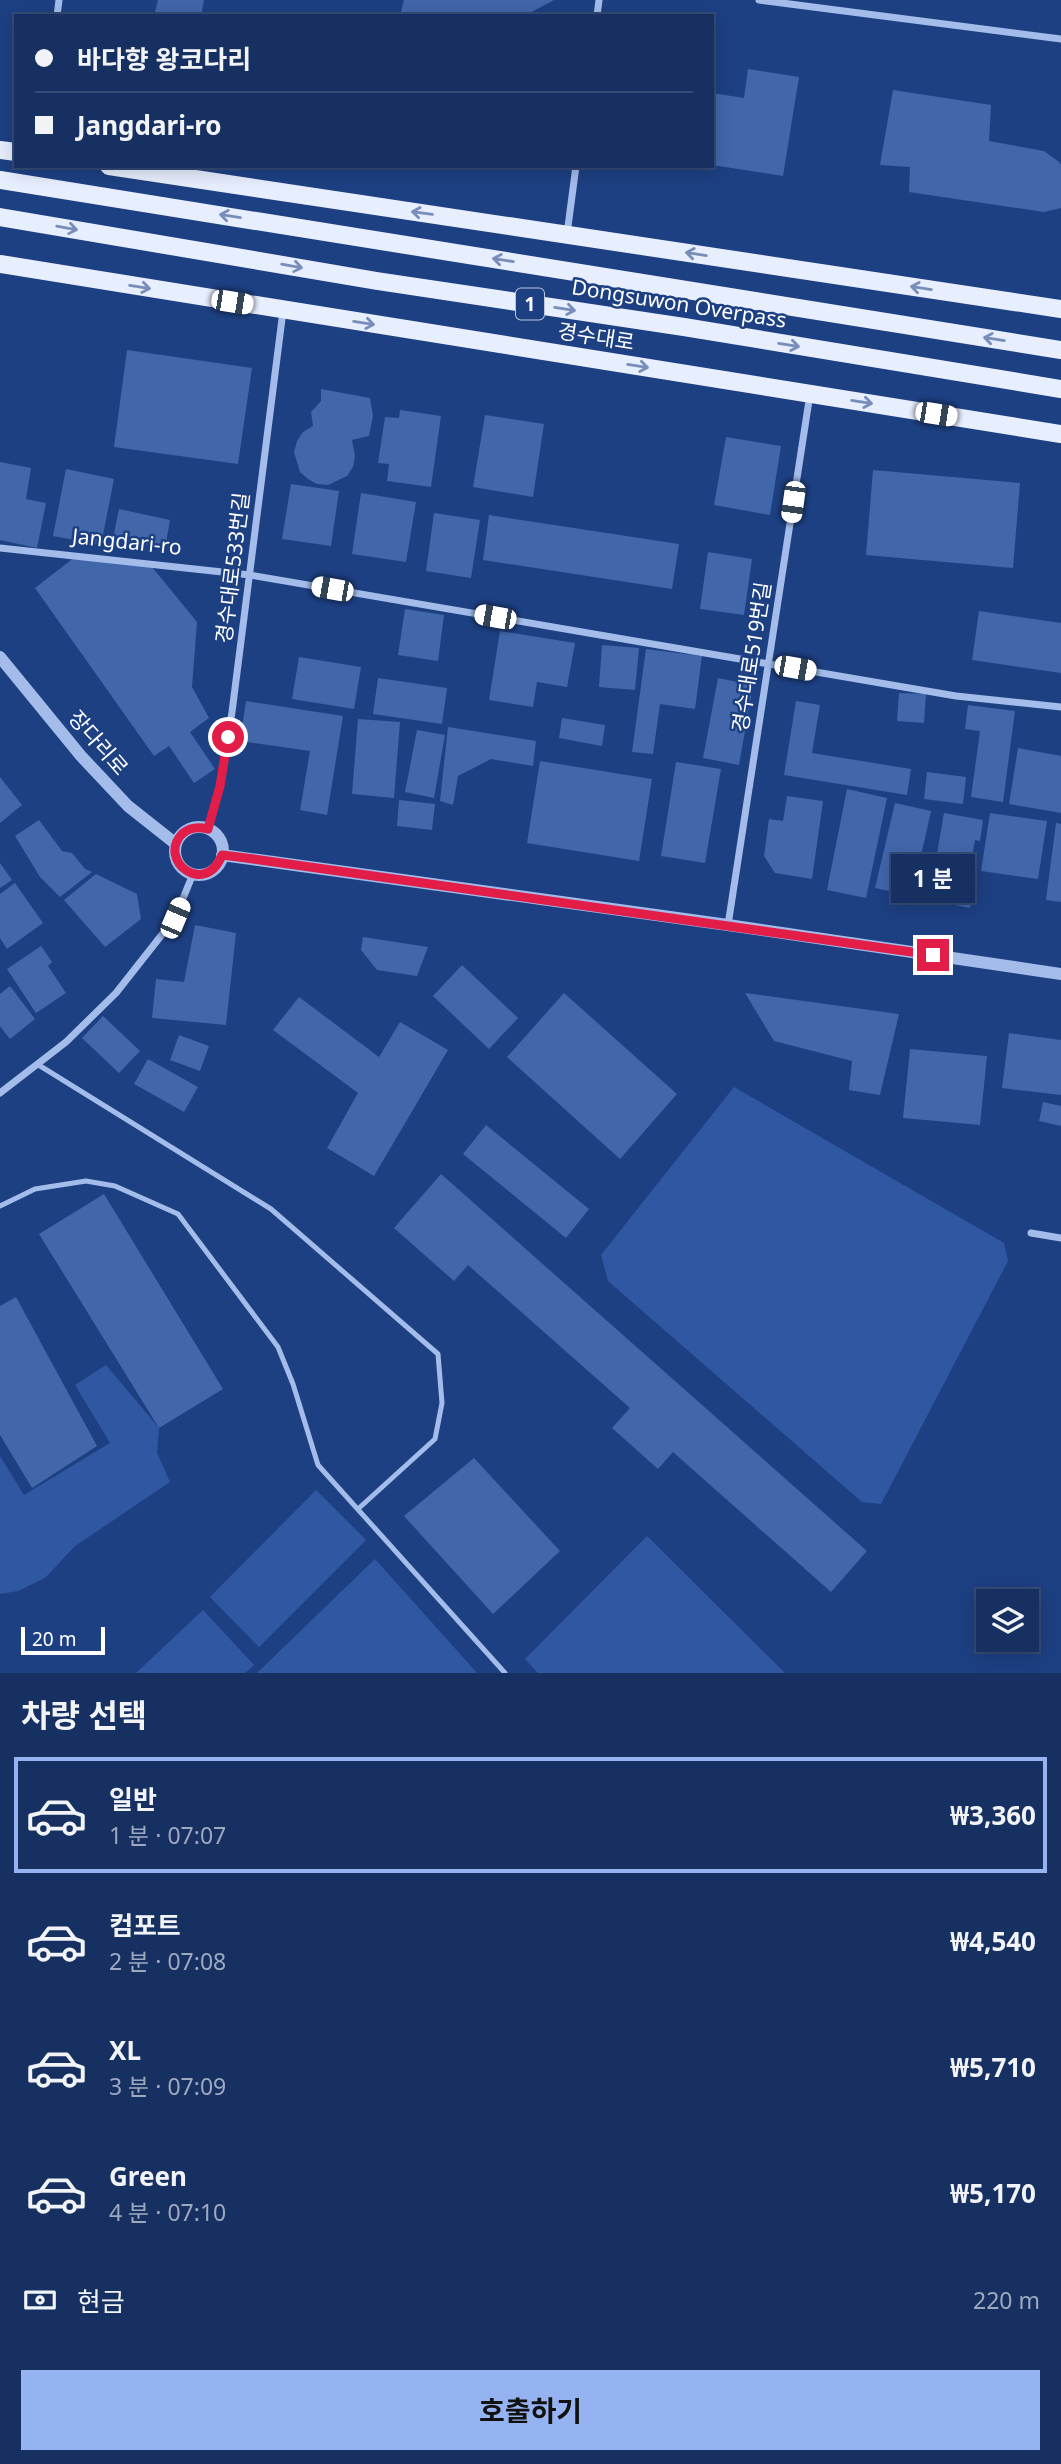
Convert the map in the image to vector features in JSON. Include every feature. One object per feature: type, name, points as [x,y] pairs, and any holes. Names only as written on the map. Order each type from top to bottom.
[{"type":"main road","points":[[122,168],[1061,309]]},
{"type":"main road","name":"Dongsuwon Overpass","points":[[0,180],[1061,350]]},
{"type":"main road","name":"Dongsuwon Overpass","points":[[0,216],[377,281],[697,329],[1061,389]]},
{"type":"main road","name":"경수대로","points":[[0,264],[1061,434]]},
{"type":"street","points":[[758,0],[1061,38]]},
{"type":"street","points":[[567,234],[576,168]]},
{"type":"street","name":"경수대로533번길","points":[[208,829],[220,786],[284,310]]},
{"type":"street","name":"경수대로519번길","points":[[727,925],[810,394]]},
{"type":"street","name":"Jangdari-ro","points":[[0,548],[250,575],[957,696],[1061,707]]},
{"type":"street","name":"장다리로","points":[[0,657],[81,756],[119,796],[176,844]]},
{"type":"street","points":[[193,828],[208,829],[219,840],[222,855],[215,869],[201,875],[193,874],[181,866],[175,852],[176,844],[185,832],[193,828]]},
{"type":"street","points":[[222,855],[1061,974]]},
{"type":"street","points":[[0,1093],[66,1042],[116,993],[175,918],[193,874]]},
{"type":"street","points":[[1031,1233],[1061,1238]]},
{"type":"lane","points":[[37,1065],[271,1209],[439,1354],[443,1403],[435,1439],[358,1509]]},
{"type":"lane","points":[[0,1206],[35,1189],[86,1181],[115,1186],[177,1214],[278,1347],[318,1465],[505,1673]]},
{"type":"shaded area","points":[[734,1087],[1004,1243],[1008,1261],[881,1504],[862,1502],[608,1281],[601,1255]]},
{"type":"shaded area","points":[[106,1365],[159,1428],[157,1453],[170,1482],[75,1546],[45,1578],[18,1591],[0,1594],[0,1456],[24,1495],[110,1443],[75,1385]]},
{"type":"shaded area","points":[[316,1490],[366,1540],[259,1647],[210,1597]]},
{"type":"shaded area","points":[[647,1536],[785,1673],[538,1673],[525,1659]]},
{"type":"shaded area","points":[[375,1559],[477,1673],[257,1673]]},
{"type":"shaded area","points":[[203,1610],[254,1665],[245,1673],[136,1673]]},
{"type":"building","points":[[158,0],[204,0],[201,14],[154,14]]},
{"type":"building","points":[[404,0],[554,0],[528,14],[401,12]]},
{"type":"building","points":[[748,69],[799,77],[783,176],[714,165],[714,93],[744,98]]},
{"type":"building","points":[[893,90],[991,105],[989,141],[1044,151],[1059,162],[1061,208],[1044,212],[909,192],[910,167],[880,165]]},
{"type":"building","points":[[127,350],[252,368],[238,464],[114,447]]},
{"type":"building","points":[[321,389],[370,398],[373,416],[369,436],[352,440],[355,456],[353,467],[347,476],[328,485],[317,484],[300,472],[294,452],[303,432],[313,426],[311,412],[321,401]]},
{"type":"building","points":[[400,410],[441,416],[431,487],[387,481],[389,464],[378,463],[385,417],[399,418]]},
{"type":"building","points":[[485,415],[544,424],[533,497],[473,487]]},
{"type":"building","points":[[726,437],[781,446],[770,515],[714,505]]},
{"type":"building","points":[[0,462],[31,468],[26,499],[46,503],[37,548],[0,540]]},
{"type":"building","points":[[66,469],[114,479],[101,545],[53,536]]},
{"type":"building","points":[[873,470],[1020,483],[1013,568],[866,555]]},
{"type":"building","points":[[291,484],[339,491],[331,546],[282,539]]},
{"type":"building","points":[[361,493],[416,502],[406,562],[352,554]]},
{"type":"building","points":[[119,509],[170,520],[165,548],[113,538]]},
{"type":"building","points":[[434,513],[480,520],[471,578],[426,571]]},
{"type":"building","points":[[489,515],[679,544],[672,589],[483,560]]},
{"type":"building","points":[[708,552],[752,559],[744,615],[700,609]]},
{"type":"building","points":[[75,557],[152,567],[197,622],[192,687],[209,718],[190,732],[215,769],[194,783],[169,746],[154,756],[35,588]]},
{"type":"building","points":[[405,609],[444,615],[438,661],[398,655]]},
{"type":"building","points":[[979,611],[1061,623],[1061,673],[972,660]]},
{"type":"building","points":[[500,631],[575,643],[567,687],[537,682],[533,707],[489,700]]},
{"type":"building","points":[[602,645],[639,648],[635,690],[599,687]]},
{"type":"building","points":[[646,649],[702,656],[695,709],[660,704],[653,754],[632,752]]},
{"type":"building","points":[[299,657],[361,667],[354,709],[292,699]]},
{"type":"building","points":[[378,678],[447,688],[442,724],[373,714]]},
{"type":"building","points":[[718,678],[753,685],[739,765],[703,758]]},
{"type":"building","points":[[899,693],[926,694],[924,723],[897,721]]},
{"type":"building","points":[[246,701],[343,716],[327,815],[300,810],[310,751],[240,741]]},
{"type":"building","points":[[796,701],[820,705],[812,753],[911,769],[907,795],[784,775]]},
{"type":"building","points":[[968,705],[1015,711],[1003,802],[971,797],[980,731],[965,729]]},
{"type":"building","points":[[562,718],[605,725],[602,746],[559,738]]},
{"type":"building","points":[[358,719],[400,722],[394,798],[352,794]]},
{"type":"building","points":[[448,727],[536,741],[533,766],[491,759],[458,776],[453,805],[440,801]]},
{"type":"building","points":[[417,730],[445,735],[434,798],[405,792]]},
{"type":"building","points":[[1018,748],[1061,756],[1061,813],[1009,804]]},
{"type":"building","points":[[540,761],[652,779],[639,861],[527,843]]},
{"type":"building","points":[[676,762],[721,769],[705,863],[661,856]]},
{"type":"building","points":[[927,772],[966,777],[963,804],[924,799]]},
{"type":"building","points":[[0,777],[22,805],[0,823]]},
{"type":"building","points":[[847,789],[887,798],[866,898],[827,890]]},
{"type":"building","points":[[787,796],[823,801],[812,879],[775,873],[764,856],[769,819],[783,821]]},
{"type":"building","points":[[399,800],[435,804],[432,830],[397,826]]},
{"type":"building","points":[[895,803],[931,811],[912,896],[875,888]]},
{"type":"building","points":[[944,813],[983,820],[980,841],[975,840],[966,889],[973,891],[970,908],[929,900]]},
{"type":"building","points":[[990,813],[1047,821],[1038,879],[981,871]]},
{"type":"building","points":[[39,820],[62,851],[72,853],[85,869],[92,872],[60,897],[40,877],[15,836]]},
{"type":"building","points":[[1056,823],[1061,824],[1061,902],[1046,900]]},
{"type":"building","points":[[0,863],[12,880],[0,888]]},
{"type":"building","points":[[96,874],[137,894],[141,919],[105,947],[64,900]]},
{"type":"building","points":[[15,883],[43,923],[7,949],[0,938],[0,894]]},
{"type":"building","points":[[195,925],[236,933],[226,1025],[152,1018],[156,979],[184,982]]},
{"type":"building","points":[[363,937],[428,947],[417,976],[377,970],[361,950]]},
{"type":"building","points":[[41,946],[52,962],[48,966],[66,993],[36,1013],[7,969]]},
{"type":"building","points":[[462,965],[518,1018],[489,1049],[433,996]]},
{"type":"building","points":[[10,986],[35,1019],[10,1039],[0,1026],[0,994]]},
{"type":"building","points":[[564,993],[677,1094],[620,1159],[507,1057]]},
{"type":"building","points":[[745,993],[899,1014],[880,1095],[849,1090],[852,1061],[774,1041]]},
{"type":"building","points":[[299,997],[379,1057],[400,1022],[448,1050],[374,1176],[327,1148],[358,1093],[273,1030]]},
{"type":"building","points":[[103,1016],[140,1051],[119,1073],[82,1038]]},
{"type":"building","points":[[1009,1033],[1061,1040],[1061,1095],[1002,1088]]},
{"type":"building","points":[[179,1035],[209,1046],[200,1071],[170,1060]]},
{"type":"building","points":[[910,1049],[987,1056],[980,1125],[903,1118]]},
{"type":"building","points":[[148,1059],[198,1087],[184,1112],[134,1084]]},
{"type":"building","points":[[1043,1102],[1061,1106],[1061,1126],[1039,1121]]},
{"type":"building","points":[[486,1125],[589,1209],[566,1238],[463,1154]]},
{"type":"building","points":[[441,1174],[867,1551],[831,1592],[673,1452],[658,1469],[612,1428],[630,1408],[468,1265],[454,1281],[394,1228]]},
{"type":"building","points":[[104,1194],[223,1389],[159,1428],[39,1234]]},
{"type":"building","points":[[16,1297],[97,1446],[32,1488],[0,1435],[0,1306]]},
{"type":"building","points":[[474,1458],[560,1551],[493,1614],[404,1516]]},
{"type":"route","points":[[228,737],[220,786],[208,829],[193,828],[179,837],[176,844],[177,859],[186,871],[193,874],[201,875],[215,869],[222,855],[269,860],[933,955]]}]
